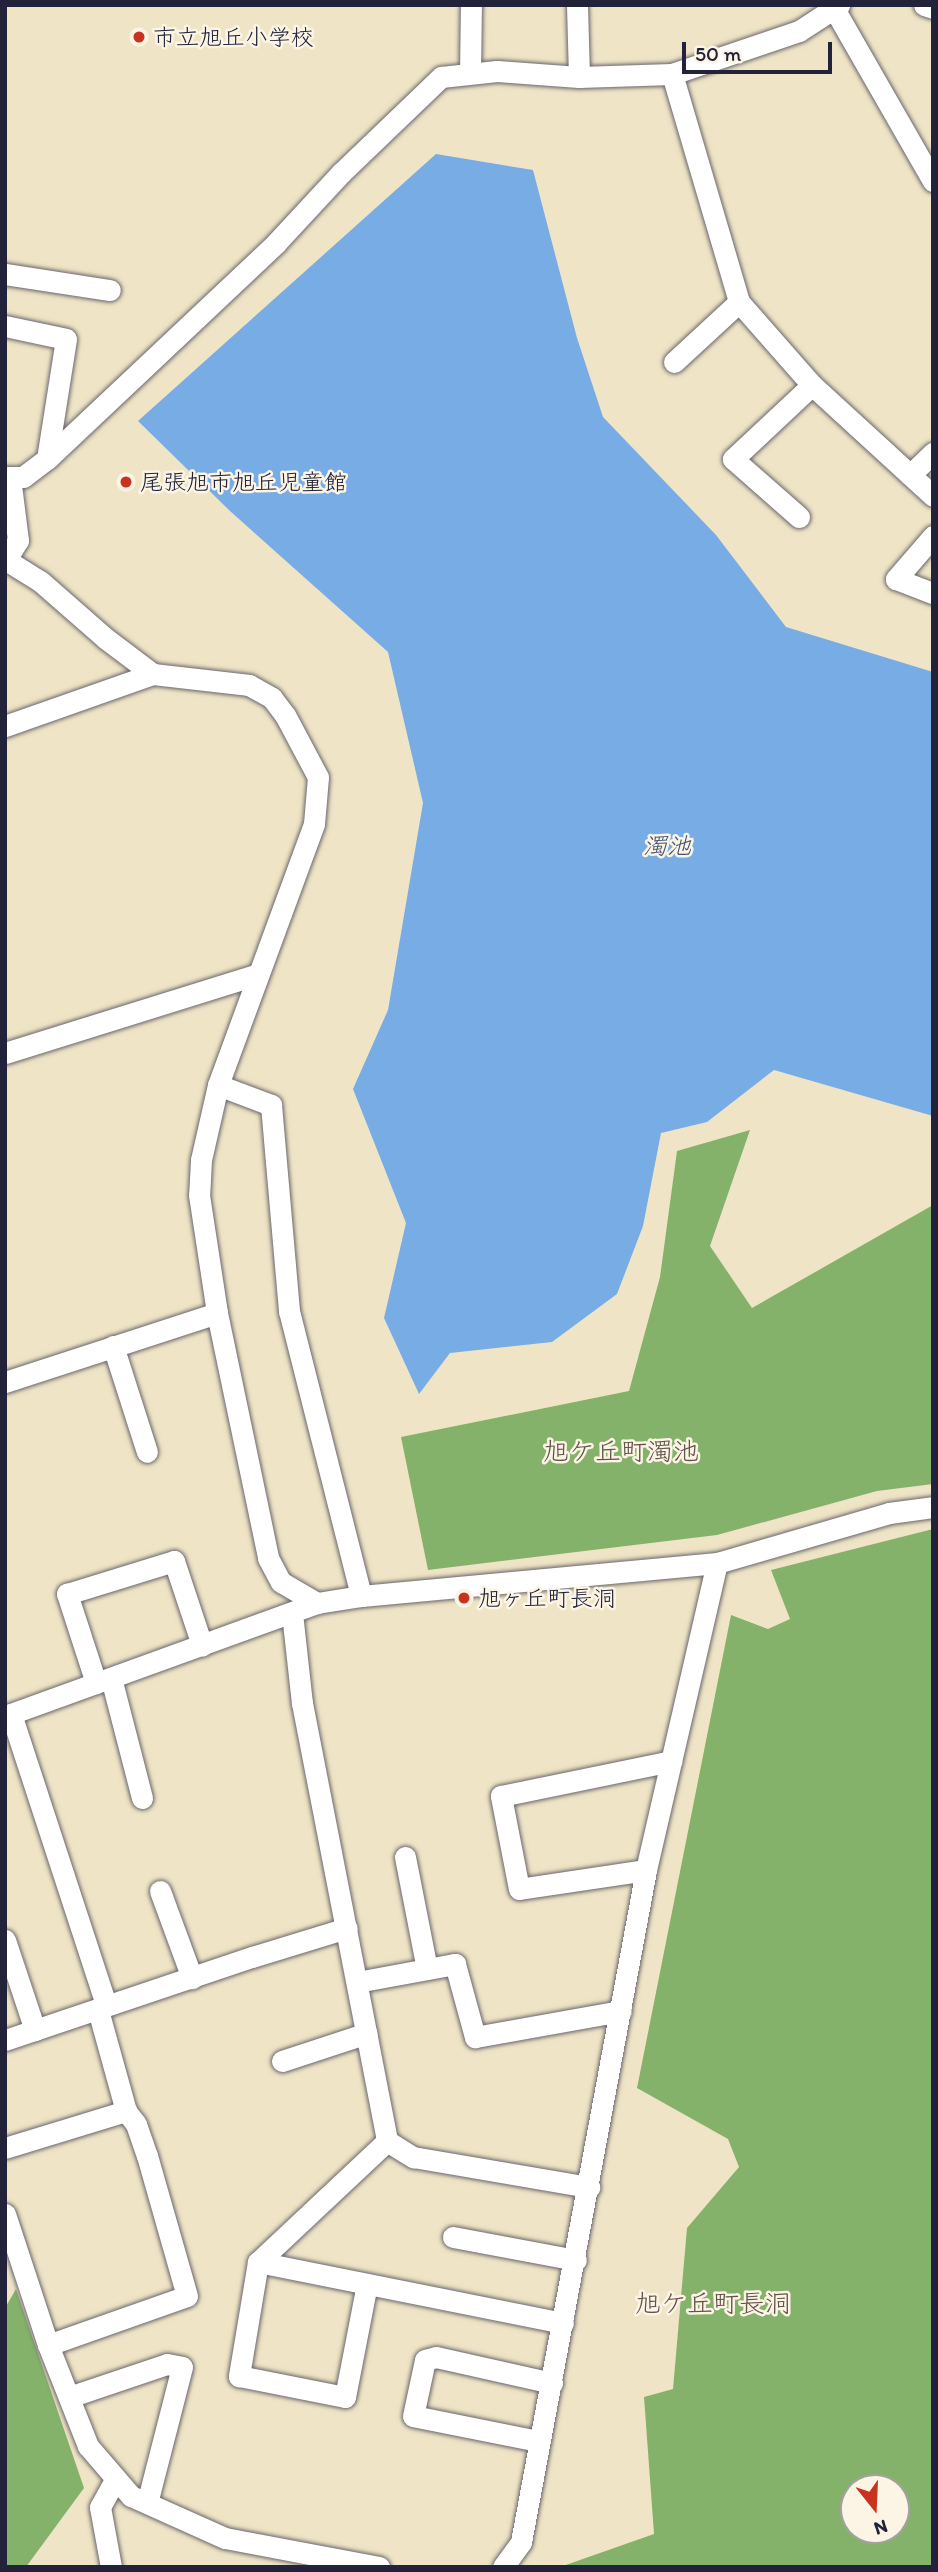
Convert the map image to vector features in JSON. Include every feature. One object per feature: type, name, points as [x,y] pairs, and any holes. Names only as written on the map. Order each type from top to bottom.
[{"type":"street","points":[[470,73],[471,5]]},
{"type":"street","points":[[577,5],[579,77]]},
{"type":"street","points":[[153,674],[105,638],[40,581],[6,561],[18,540],[7,477],[23,477],[47,459],[276,242],[341,173],[441,77],[497,71],[579,77],[672,74],[799,31],[836,6],[933,181]]},
{"type":"street","points":[[672,74],[739,302],[812,385],[933,496]]},
{"type":"street","points":[[5,274],[110,290]]},
{"type":"street","points":[[674,362],[739,302]]},
{"type":"street","points":[[5,326],[66,338],[47,459]]},
{"type":"street","points":[[799,517],[733,459],[812,385]]},
{"type":"street","points":[[910,475],[933,453]]},
{"type":"street","points":[[933,536],[896,579],[933,593]]},
{"type":"street","points":[[5,726],[153,674],[249,685],[272,698],[285,715],[318,777],[314,824],[218,1085],[201,1160],[199,1195],[217,1313],[268,1558],[281,1581],[317,1603]]},
{"type":"street","points":[[5,1054],[258,974]]},
{"type":"street","points":[[218,1085],[271,1105],[289,1311],[361,1596]]},
{"type":"street","points":[[5,1382],[217,1313]]},
{"type":"street","points":[[113,1346],[147,1452]]},
{"type":"street","points":[[48,2345],[187,2296],[147,2156],[136,2124],[126,2111],[102,2007],[8,1715],[317,1603],[361,1596],[717,1563],[865,1519],[933,1507]]},
{"type":"street","points":[[142,1798],[104,1681],[67,1594],[173,1561],[202,1646]]},
{"type":"street","points":[[503,2567],[521,2542],[538,2441],[576,2260],[646,1870],[717,1563]]},
{"type":"street","points":[[292,1613],[302,1703],[387,2141],[413,2157],[589,2188]]},
{"type":"street","points":[[646,1870],[519,1889],[501,1796],[671,1761]]},
{"type":"street","points":[[405,1857],[427,1969]]},
{"type":"street","points":[[160,1891],[192,1978]]},
{"type":"street","points":[[5,2040],[347,1928]]},
{"type":"street","points":[[5,1940],[35,2030]]},
{"type":"street","points":[[357,1982],[455,1964],[475,2037],[621,2011]]},
{"type":"street","points":[[282,2061],[367,2033]]},
{"type":"street","points":[[5,2148],[126,2111]]},
{"type":"street","points":[[367,2284],[345,2398],[239,2376],[258,2262],[387,2141]]},
{"type":"street","points":[[5,2214],[14,2268],[88,2446],[131,2496],[225,2538],[343,2563],[379,2567]]},
{"type":"street","points":[[453,2237],[576,2260]]},
{"type":"street","points":[[258,2262],[564,2323]]},
{"type":"street","points":[[538,2441],[414,2416],[425,2360],[436,2357],[552,2384]]},
{"type":"street","points":[[69,2397],[167,2364],[182,2368],[147,2503]]},
{"type":"street","points":[[111,2567],[100,2507],[115,2480]]},
{"type":"green space","points":[[750,1130],[710,1246],[752,1308],[933,1205],[933,1484],[877,1491],[717,1535],[428,1570],[401,1437],[629,1391],[660,1277],[677,1151]]},
{"type":"green space","points":[[933,1529],[933,2567],[560,2567],[654,2534],[644,2397],[673,2389],[687,2228],[739,2167],[728,2139],[637,2088],[731,1615],[768,1629],[790,1619],[771,1570]]},
{"type":"green space","points":[[16,2289],[84,2488],[26,2567],[5,2567],[5,2308]]},
{"type":"water","name":"濁池","points":[[436,154],[533,170],[577,338],[603,417],[716,535],[786,627],[933,672],[933,1116],[774,1070],[707,1122],[661,1133],[643,1226],[617,1294],[552,1342],[450,1353],[419,1394],[384,1318],[406,1223],[353,1089],[388,1010],[423,803],[388,652],[230,511],[138,421]]},
{"type":"place","name":"市立旭丘小学校","points":[[139,37]]},
{"type":"place","name":"尾張旭市旭丘児童館","points":[[126,482]]},
{"type":"place","name":"旭ヶ丘町長洞","points":[[464,1598]]},
{"type":"district","name":"旭ケ丘町濁池","points":[[621,1452]]},
{"type":"district","name":"旭ケ丘町長洞","points":[[713,2304]]}]
